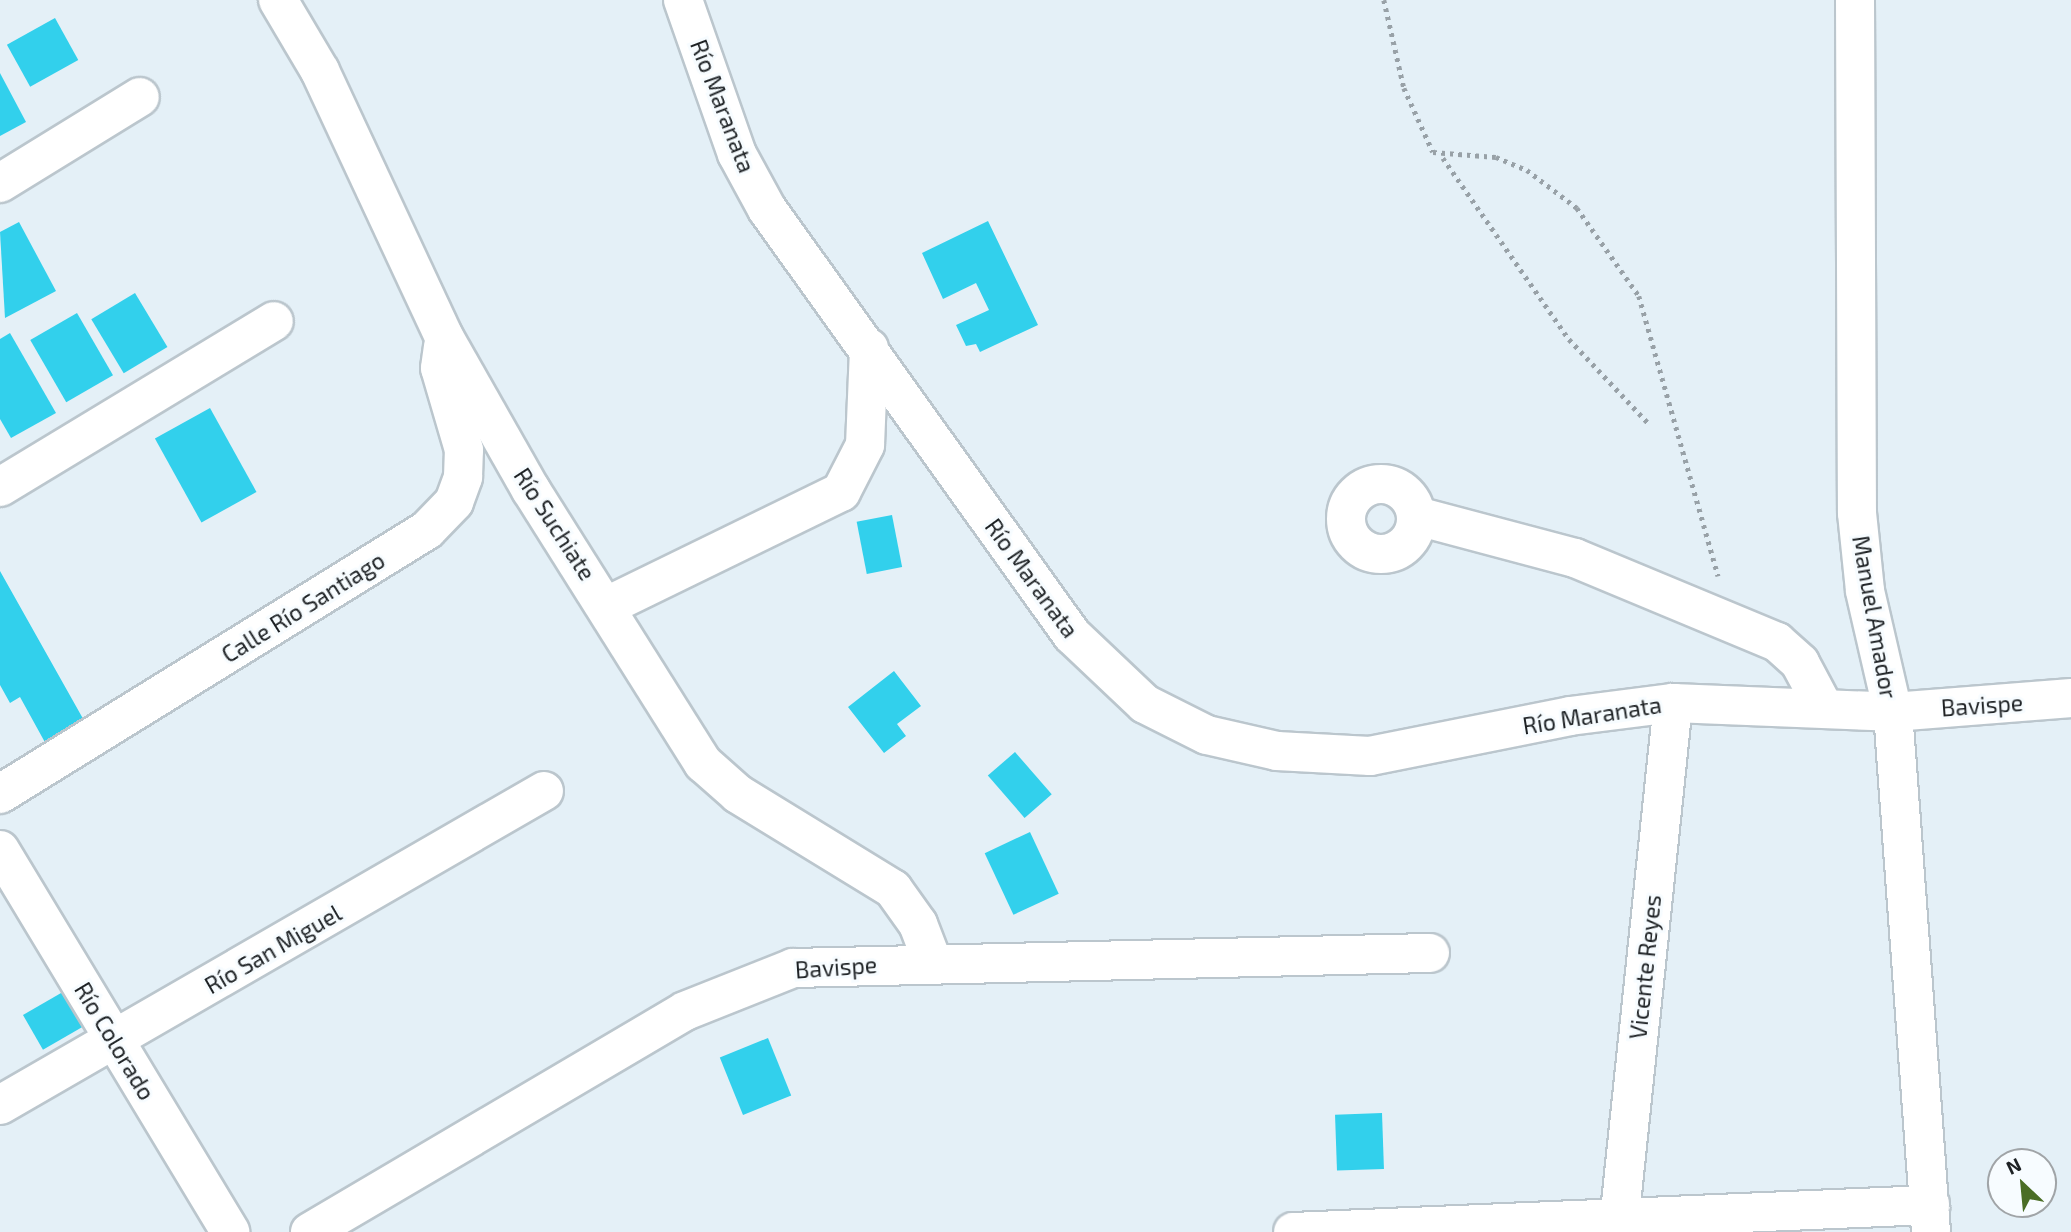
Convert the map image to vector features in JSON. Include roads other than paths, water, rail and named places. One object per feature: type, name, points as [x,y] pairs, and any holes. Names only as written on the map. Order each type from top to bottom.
[{"type":"street","name":"Río Suchiate","points":[[278,0],[320,71],[444,337],[531,490],[609,606],[716,779],[893,889],[918,924],[932,961]]},
{"type":"street","name":"Río Maranata","points":[[683,0],[737,154],[767,209],[1072,635],[1145,704],[1207,735],[1277,751],[1370,756],[1570,716],[1673,703],[1823,706],[1893,712]]},
{"type":"street","name":"Manuel Amador","points":[[1855,0],[1857,513],[1866,591],[1893,712],[1931,1218]]},
{"type":"street","points":[[0,183],[140,97]]},
{"type":"street","points":[[0,487],[274,321]]},
{"type":"street","name":"Calle Río Santiago","points":[[0,794],[428,530],[454,502],[463,477],[464,450],[440,368],[444,337]]},
{"type":"street","points":[[609,606],[841,492],[865,445],[869,348]]},
{"type":"street","points":[[1417,516],[1575,558],[1777,642],[1800,663],[1823,706]]},
{"type":"street","name":"Bavispe","points":[[1893,712],[2071,698]]},
{"type":"street","name":"Vicente Reyes","points":[[1618,1227],[1673,703]]},
{"type":"street","name":"Río San Miguel","points":[[0,1105],[544,791]]},
{"type":"street","name":"Río Colorado","points":[[0,850],[230,1232]]},
{"type":"street","name":"Bavispe","points":[[310,1232],[743,984],[793,968],[932,961],[1430,953]]},
{"type":"street","points":[[1293,1232],[1618,1227],[1931,1218]]}]
